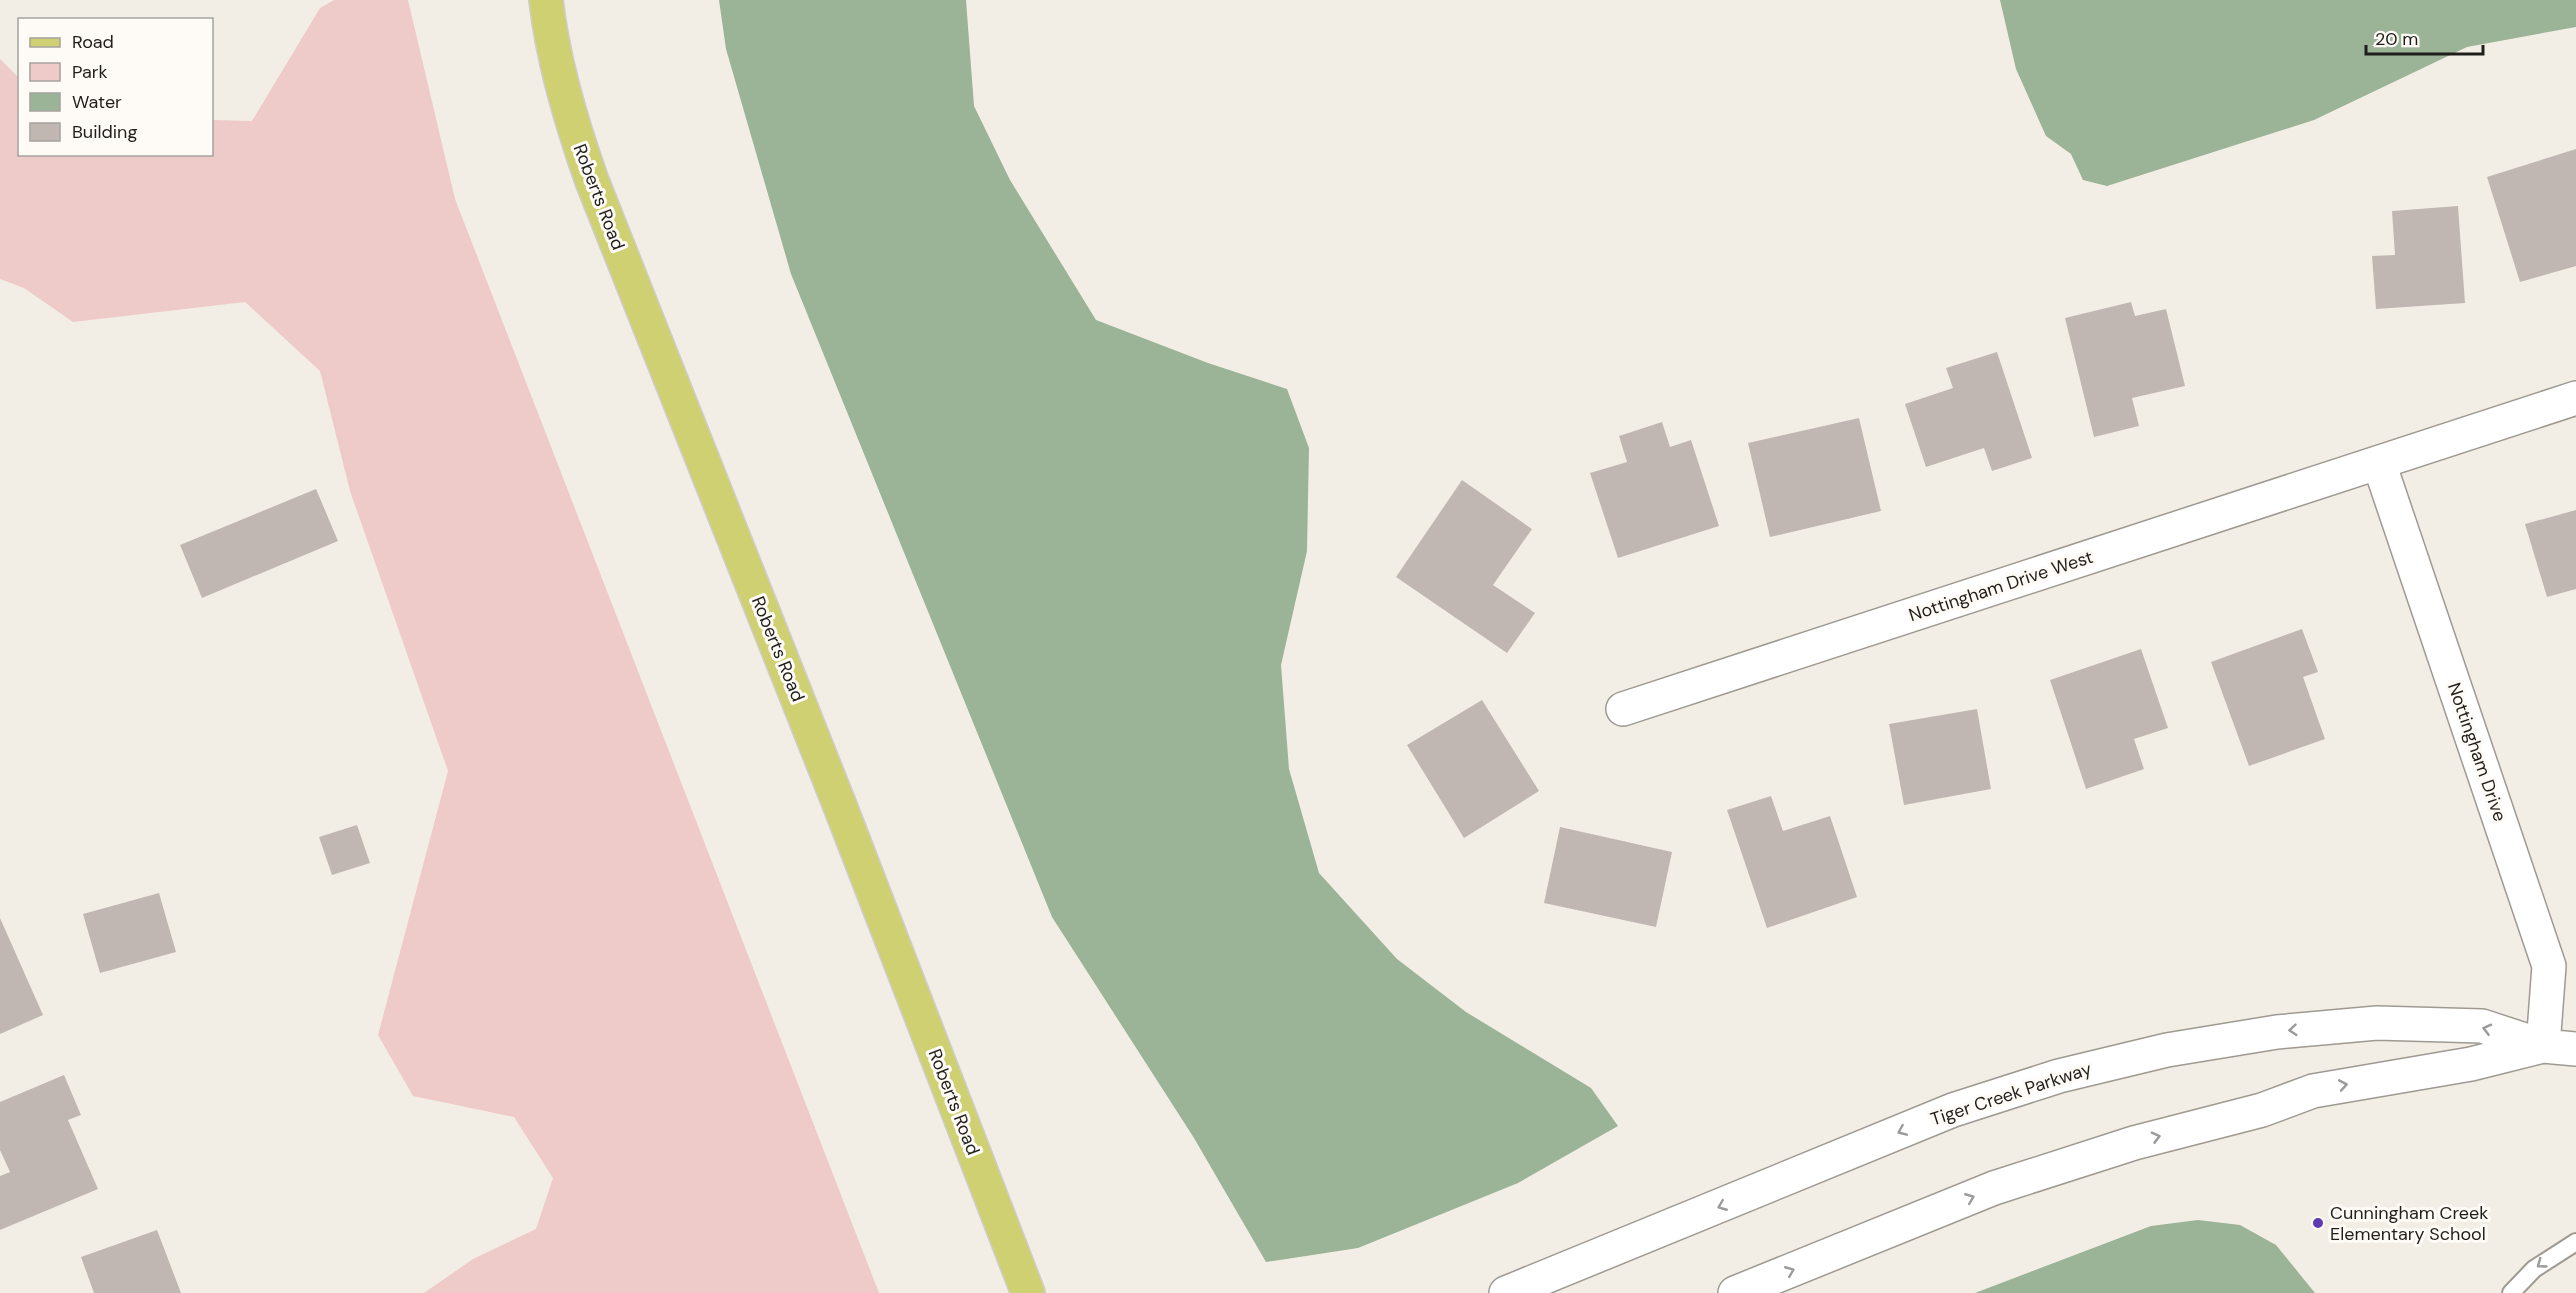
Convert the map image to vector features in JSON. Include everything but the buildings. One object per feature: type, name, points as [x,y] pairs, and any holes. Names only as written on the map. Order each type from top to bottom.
[{"type":"main road","name":"Roberts Road","points":[[546,0],[550,30],[571,122],[592,181],[840,806],[1028,1293]]},
{"type":"street","name":"Nottingham Drive West","points":[[1623,709],[2576,398]]},
{"type":"street","name":"Nottingham Drive","points":[[2379,463],[2549,966],[2543,1046]]},
{"type":"street","name":"Tiger Creek Parkway","points":[[1506,1293],[1953,1110],[2059,1076],[2145,1055],[2277,1032],[2377,1023],[2482,1026],[2543,1046],[2576,1049]]},
{"type":"street","name":"Tiger Creek Parkway","points":[[1736,1293],[1994,1188],[2134,1143],[2262,1110],[2313,1091],[2471,1064],[2543,1046]]},
{"type":"lane","points":[[2511,1293],[2534,1269],[2576,1242]]},
{"type":"green space","points":[[334,0],[408,0],[455,199],[879,1293],[424,1293],[473,1259],[536,1229],[553,1178],[514,1117],[413,1096],[378,1035],[448,771],[350,491],[320,371],[245,302],[73,322],[24,288],[0,279],[0,59],[18,77],[18,156],[213,156],[213,120],[252,121],[320,8]]},
{"type":"water","points":[[719,0],[966,0],[974,106],[1010,180],[1096,320],[1208,363],[1287,389],[1309,448],[1307,551],[1281,665],[1289,769],[1319,873],[1397,959],[1466,1012],[1591,1088],[1618,1126],[1518,1183],[1358,1248],[1266,1262],[1194,1138],[1052,917],[791,274],[726,49]]},
{"type":"water","points":[[2000,0],[2576,0],[2576,27],[2467,47],[2314,120],[2107,186],[2083,180],[2071,154],[2046,136],[2016,69]]},
{"type":"water","points":[[2198,1220],[2240,1225],[2276,1245],[2315,1293],[1975,1293],[2151,1226]]},
{"type":"place","name":"Cunningham Creek Elementary School","points":[[2318,1223]]}]
